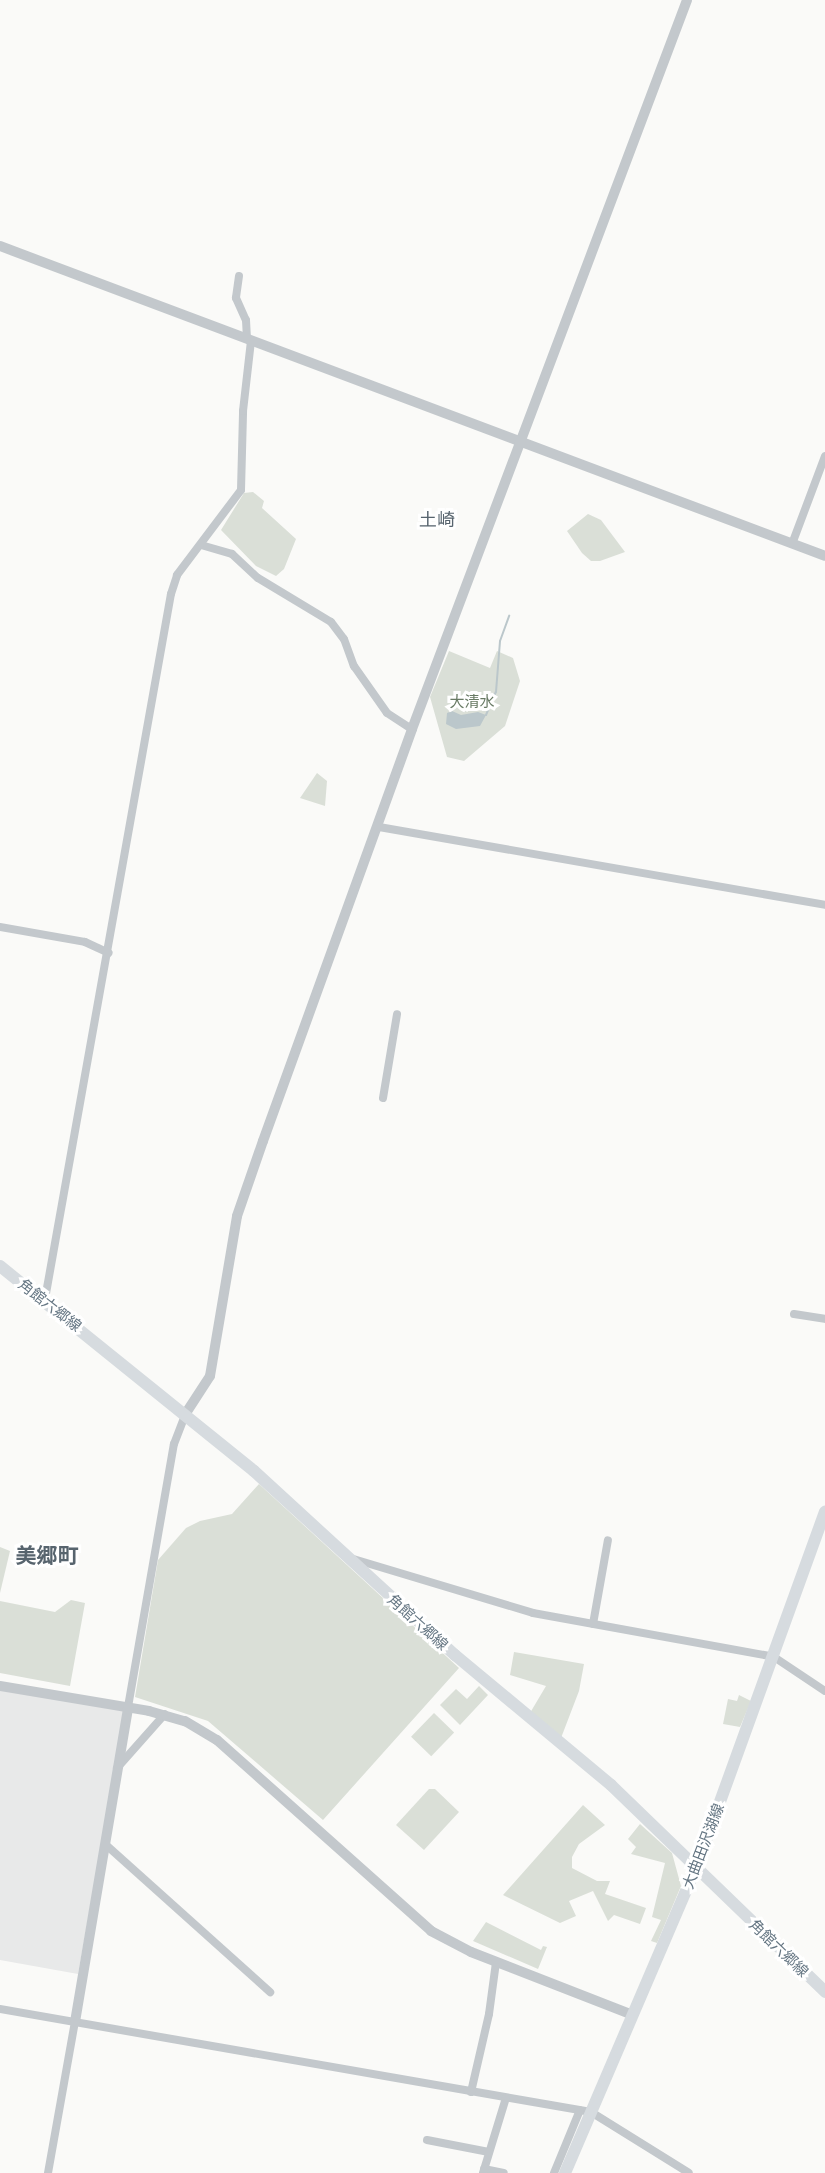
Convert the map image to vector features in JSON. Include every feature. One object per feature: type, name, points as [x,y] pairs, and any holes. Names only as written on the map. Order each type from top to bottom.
[{"type":"main road","name":"角館六郷線","points":[[0,1266],[45,1299],[186,1413],[455,1655],[611,1785],[825,1992]]},
{"type":"main road","name":"大曲田沢湖線","points":[[565,2173],[586,2111],[633,2015],[696,1868],[825,1512]]},
{"type":"street","points":[[48,2173],[174,1444],[186,1413],[210,1376],[237,1216],[412,729],[687,0]]},
{"type":"street","points":[[0,246],[825,556]]},
{"type":"street","points":[[45,1299],[109,953],[171,594],[177,575],[228,510],[244,479],[242,425],[249,340],[246,320],[236,298],[239,276]]},
{"type":"street","points":[[792,544],[825,456]]},
{"type":"street","points":[[201,544],[232,554],[258,578],[331,622],[344,639],[354,666],[387,713],[412,729]]},
{"type":"street","points":[[379,826],[825,905]]},
{"type":"street","points":[[0,927],[85,942],[109,953]]},
{"type":"street","points":[[383,1098],[397,1014]]},
{"type":"street","points":[[794,1314],[825,1319]]},
{"type":"street","points":[[593,1624],[608,1540]]},
{"type":"street","points":[[347,1557],[533,1613],[774,1657],[825,1691]]},
{"type":"street","points":[[0,1686],[128,1707],[165,1714],[185,1721],[217,1740],[431,1931],[496,1962],[633,2015]]},
{"type":"street","points":[[117,1769],[165,1714]]},
{"type":"street","points":[[105,1844],[270,1992]]},
{"type":"street","points":[[471,2092],[489,2014],[496,1962]]},
{"type":"street","points":[[0,2009],[586,2111],[689,2173]]},
{"type":"street","points":[[504,2173],[484,2171],[506,2098]]},
{"type":"street","points":[[554,2173],[586,2111]]},
{"type":"street","points":[[427,2140],[489,2152]]},
{"type":"shaded area","name":"大清水","points":[[452,711],[461,715],[478,712],[486,715],[480,726],[456,729],[446,724],[447,713]]},
{"type":"shaded area","points":[[0,1689],[125,1711],[78,1974],[0,1960]]},
{"type":"green space","points":[[253,492],[264,501],[262,508],[296,539],[284,569],[276,576],[256,566],[221,530],[244,493]]},
{"type":"green space","points":[[588,514],[601,520],[625,552],[600,561],[591,561],[582,553],[567,531]]},
{"type":"green space","name":"大清水","points":[[449,651],[490,668],[497,651],[513,658],[520,681],[505,726],[464,761],[447,757],[430,697]]},
{"type":"green space","points":[[317,773],[327,781],[325,806],[300,798]]},
{"type":"green space","points":[[259,1484],[459,1668],[323,1820],[208,1721],[135,1697],[158,1560],[186,1528],[200,1521],[232,1514]]},
{"type":"green space","points":[[0,1547],[10,1551],[0,1593]]},
{"type":"green space","points":[[71,1600],[85,1603],[70,1686],[0,1673],[0,1601],[55,1612]]},
{"type":"green space","points":[[514,1652],[584,1664],[579,1691],[561,1738],[530,1713],[546,1686],[510,1675]]},
{"type":"green space","points":[[479,1686],[488,1695],[460,1725],[440,1705],[456,1689],[467,1699]]},
{"type":"green space","points":[[739,1695],[751,1701],[740,1727],[723,1724],[728,1699],[737,1701]]},
{"type":"green space","points":[[434,1713],[454,1732],[431,1756],[411,1737]]},
{"type":"green space","points":[[429,1789],[435,1789],[459,1812],[424,1850],[396,1825]]},
{"type":"green space","points":[[583,1805],[605,1825],[579,1844],[572,1857],[572,1868],[597,1881],[610,1881],[605,1894],[646,1908],[640,1924],[614,1915],[608,1921],[593,1891],[569,1901],[576,1916],[560,1923],[503,1895]]},
{"type":"green space","points":[[640,1824],[672,1853],[681,1886],[657,1943],[651,1941],[661,1920],[652,1917],[665,1863],[631,1854],[636,1847],[628,1839]]},
{"type":"green space","points":[[486,1922],[541,1950],[543,1946],[547,1947],[538,1969],[473,1941]]},
{"type":"waterway","points":[[486,715],[496,692],[500,641],[509,616]]},
{"type":"district","name":"土崎","points":[[437,519]]},
{"type":"district","name":"美郷町","points":[[47,1555]]}]
